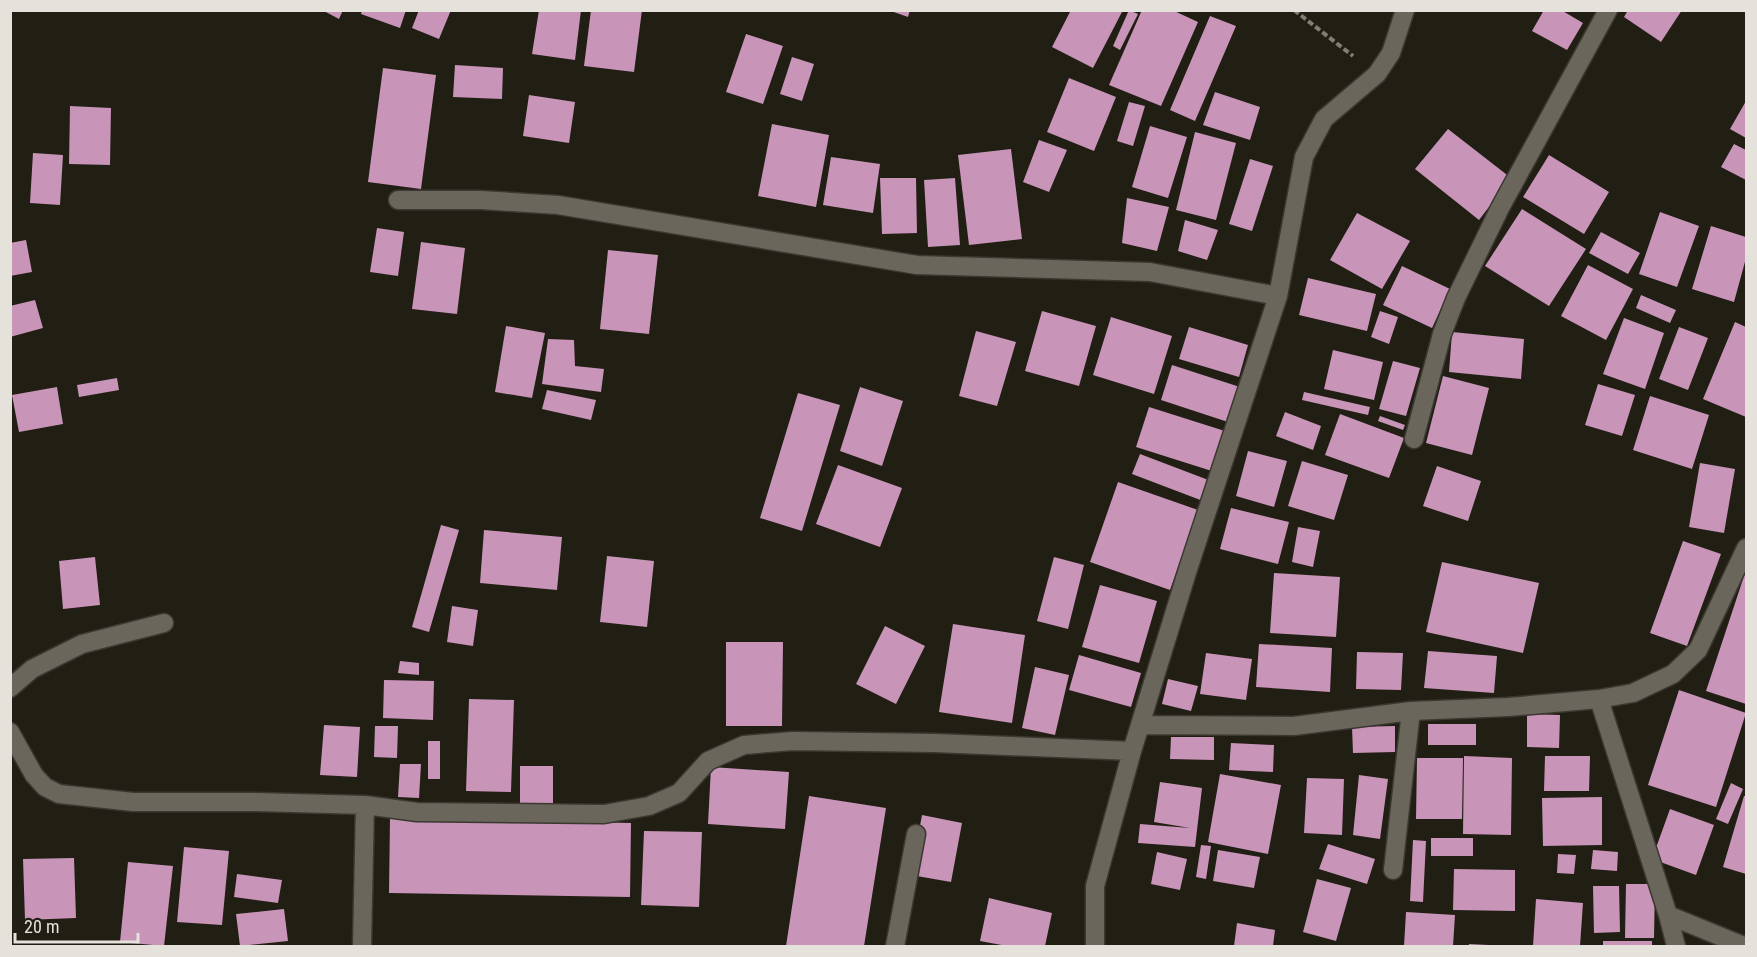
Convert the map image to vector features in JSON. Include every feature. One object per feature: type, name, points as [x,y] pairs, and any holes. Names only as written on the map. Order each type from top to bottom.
[{"type":"street","points":[[1095,946],[1095,886],[1132,751],[1188,568],[1278,296],[1304,157],[1324,119],[1377,74],[1391,53],[1405,10]]},
{"type":"street","points":[[1414,439],[1442,334],[1456,298],[1500,208],[1608,10]]},
{"type":"street","points":[[398,200],[481,200],[558,205],[917,265],[1150,272],[1278,296]]},
{"type":"street","points":[[1140,725],[1294,726],[1411,711],[1508,707],[1599,699],[1633,693],[1673,674],[1698,650],[1746,548]]},
{"type":"street","points":[[10,688],[32,669],[82,644],[164,623]]},
{"type":"street","points":[[1599,699],[1676,946]]},
{"type":"street","points":[[1393,870],[1411,711]]},
{"type":"street","points":[[10,732],[34,775],[45,787],[59,794],[133,802],[365,805],[417,812],[604,814],[649,806],[679,794],[708,761],[744,745],[754,744],[793,741],[935,743],[1132,751]]},
{"type":"street","points":[[362,946],[365,805]]},
{"type":"street","points":[[895,946],[916,834]]},
{"type":"street","points":[[1668,915],[1744,946]]},
{"type":"path","points":[[1294,10],[1377,74]]},
{"type":"building","points":[[322,10],[343,10],[339,19]]},
{"type":"building","points":[[362,10],[406,10],[400,28],[361,14]]},
{"type":"building","points":[[419,10],[451,10],[439,39],[412,28]]},
{"type":"building","points":[[539,10],[581,10],[575,60],[532,54]]},
{"type":"building","points":[[591,10],[642,10],[634,72],[584,66]]},
{"type":"building","points":[[888,10],[910,10],[908,17]]},
{"type":"building","points":[[1071,10],[1123,10],[1093,68],[1052,47]]},
{"type":"building","points":[[1129,10],[1138,14],[1120,50],[1113,46]]},
{"type":"building","points":[[1142,10],[1172,10],[1198,22],[1161,106],[1109,85]]},
{"type":"building","points":[[1544,10],[1561,10],[1583,23],[1567,50],[1532,31]]},
{"type":"building","points":[[1628,10],[1682,10],[1661,42],[1624,17]]},
{"type":"building","points":[[1210,16],[1236,26],[1195,121],[1170,110]]},
{"type":"building","points":[[746,34],[783,46],[763,104],[726,92]]},
{"type":"building","points":[[792,57],[814,64],[802,101],[780,94]]},
{"type":"building","points":[[455,65],[503,68],[502,99],[453,97]]},
{"type":"building","points":[[383,68],[436,75],[421,189],[368,182]]},
{"type":"building","points":[[1069,78],[1116,97],[1094,151],[1047,132]]},
{"type":"building","points":[[1215,92],[1260,107],[1250,140],[1203,125]]},
{"type":"building","points":[[529,95],[575,102],[569,143],[523,136]]},
{"type":"building","points":[[1746,101],[1746,138],[1730,129]]},
{"type":"building","points":[[1129,102],[1145,106],[1133,146],[1117,141]]},
{"type":"building","points":[[70,106],[111,108],[110,165],[69,164]]},
{"type":"building","points":[[772,124],[829,135],[816,207],[758,196]]},
{"type":"building","points":[[1150,126],[1187,137],[1168,198],[1132,187]]},
{"type":"building","points":[[1448,129],[1511,178],[1479,220],[1415,169]]},
{"type":"building","points":[[1195,132],[1236,143],[1216,220],[1176,210]]},
{"type":"building","points":[[1039,140],[1067,150],[1049,192],[1023,182]]},
{"type":"building","points":[[1734,144],[1746,150],[1746,180],[1721,167]]},
{"type":"building","points":[[1011,149],[1022,239],[969,245],[958,155]]},
{"type":"building","points":[[33,153],[63,155],[60,205],[30,203]]},
{"type":"building","points":[[1549,155],[1609,192],[1584,234],[1523,197]]},
{"type":"building","points":[[831,157],[880,164],[873,213],[823,205]]},
{"type":"building","points":[[1250,159],[1273,166],[1252,231],[1229,224]]},
{"type":"building","points":[[880,178],[916,178],[917,233],[882,234]]},
{"type":"building","points":[[955,178],[960,245],[928,247],[924,180]]},
{"type":"building","points":[[1127,198],[1169,207],[1157,251],[1122,243]]},
{"type":"building","points":[[1522,209],[1586,249],[1549,306],[1485,266]]},
{"type":"building","points":[[1660,212],[1699,226],[1677,287],[1639,274]]},
{"type":"building","points":[[1357,213],[1410,241],[1382,289],[1330,260]]},
{"type":"building","points":[[1185,220],[1218,230],[1207,260],[1178,251]]},
{"type":"building","points":[[1711,226],[1746,237],[1746,258],[1734,302],[1692,289]]},
{"type":"building","points":[[377,228],[404,232],[398,276],[370,272]]},
{"type":"building","points":[[1601,232],[1640,253],[1628,274],[1589,253]]},
{"type":"building","points":[[26,240],[32,272],[10,276],[10,243]]},
{"type":"building","points":[[421,242],[465,248],[457,314],[412,309]]},
{"type":"building","points":[[608,250],[658,255],[649,334],[600,329]]},
{"type":"building","points":[[1588,265],[1633,289],[1606,340],[1561,316]]},
{"type":"building","points":[[1402,266],[1450,289],[1432,328],[1383,305]]},
{"type":"building","points":[[1308,278],[1376,294],[1367,331],[1299,315]]},
{"type":"building","points":[[1641,295],[1676,310],[1670,323],[1636,308]]},
{"type":"building","points":[[35,300],[43,328],[10,337],[10,306]]},
{"type":"building","points":[[1042,311],[1096,326],[1079,386],[1025,371]]},
{"type":"building","points":[[1380,311],[1398,317],[1389,344],[1371,337]]},
{"type":"building","points":[[1111,317],[1172,336],[1154,394],[1093,375]]},
{"type":"building","points":[[1624,318],[1664,333],[1645,389],[1603,374]]},
{"type":"building","points":[[1735,322],[1746,327],[1746,417],[1703,399]]},
{"type":"building","points":[[506,326],[545,333],[532,398],[495,392]]},
{"type":"building","points":[[1189,327],[1248,345],[1239,377],[1179,359]]},
{"type":"building","points":[[1679,327],[1708,338],[1688,390],[1659,379]]},
{"type":"building","points":[[976,331],[1016,342],[997,406],[959,396]]},
{"type":"building","points":[[1452,332],[1524,339],[1521,379],[1449,372]]},
{"type":"building","points":[[548,339],[574,340],[575,366],[604,369],[601,392],[542,384]]},
{"type":"building","points":[[1333,350],[1383,362],[1374,400],[1324,389]]},
{"type":"building","points":[[1393,361],[1420,368],[1406,416],[1379,409]]},
{"type":"building","points":[[1172,365],[1243,388],[1231,423],[1161,400]]},
{"type":"building","points":[[1443,376],[1489,388],[1472,455],[1426,443]]},
{"type":"building","points":[[117,378],[119,390],[79,397],[77,385]]},
{"type":"building","points":[[1598,384],[1635,395],[1622,436],[1585,425]]},
{"type":"building","points":[[57,387],[63,424],[19,432],[12,395]]},
{"type":"building","points":[[860,387],[903,401],[882,466],[840,451]]},
{"type":"building","points":[[547,390],[596,400],[591,420],[542,409]]},
{"type":"building","points":[[1304,392],[1370,407],[1368,415],[1302,400]]},
{"type":"building","points":[[798,393],[840,405],[802,531],[760,518]]},
{"type":"building","points":[[1650,396],[1709,415],[1692,469],[1633,450]]},
{"type":"building","points":[[1149,407],[1228,432],[1215,472],[1136,447]]},
{"type":"building","points":[[1285,412],[1321,426],[1313,450],[1276,436]]},
{"type":"building","points":[[1340,414],[1404,438],[1389,478],[1325,455]]},
{"type":"building","points":[[1380,416],[1405,425],[1403,430],[1378,421]]},
{"type":"building","points":[[1248,451],[1287,461],[1274,507],[1236,496]]},
{"type":"building","points":[[1140,454],[1211,481],[1203,501],[1132,474]]},
{"type":"building","points":[[1302,461],[1348,475],[1334,520],[1288,506]]},
{"type":"building","points":[[1700,463],[1735,469],[1724,533],[1689,527]]},
{"type":"building","points":[[838,465],[902,488],[880,547],[816,524]]},
{"type":"building","points":[[1437,466],[1481,481],[1468,521],[1423,506]]},
{"type":"building","points":[[1118,482],[1198,510],[1170,590],[1090,562]]},
{"type":"building","points":[[1231,508],[1289,522],[1278,564],[1220,549]]},
{"type":"building","points":[[441,525],[459,530],[429,632],[412,627]]},
{"type":"building","points":[[1298,527],[1320,531],[1313,567],[1292,562]]},
{"type":"building","points":[[484,530],[562,537],[557,590],[480,583]]},
{"type":"building","points":[[1683,541],[1721,554],[1687,646],[1650,633]]},
{"type":"building","points":[[607,556],[654,561],[647,627],[600,622]]},
{"type":"building","points":[[95,557],[100,605],[63,609],[59,561]]},
{"type":"building","points":[[1054,557],[1084,565],[1068,629],[1037,621]]},
{"type":"building","points":[[1442,562],[1539,583],[1523,653],[1426,632]]},
{"type":"building","points":[[1746,570],[1746,704],[1706,691]]},
{"type":"building","points":[[1274,573],[1340,577],[1336,637],[1270,633]]},
{"type":"building","points":[[1100,585],[1157,601],[1139,663],[1082,647]]},
{"type":"building","points":[[452,606],[478,610],[473,646],[447,642]]},
{"type":"building","points":[[953,624],[1025,635],[1012,723],[939,712]]},
{"type":"building","points":[[885,626],[925,646],[896,704],[856,684]]},
{"type":"building","points":[[726,642],[783,642],[782,726],[726,726]]},
{"type":"building","points":[[1259,644],[1332,648],[1330,692],[1256,687]]},
{"type":"building","points":[[1428,651],[1497,656],[1494,693],[1424,688]]},
{"type":"building","points":[[1357,652],[1403,653],[1401,690],[1356,689]]},
{"type":"building","points":[[1206,653],[1252,659],[1246,700],[1200,694]]},
{"type":"building","points":[[1079,655],[1141,673],[1131,707],[1069,690]]},
{"type":"building","points":[[400,661],[419,663],[419,675],[398,673]]},
{"type":"building","points":[[1035,667],[1069,675],[1055,735],[1022,728]]},
{"type":"building","points":[[1168,679],[1198,686],[1191,711],[1162,704]]},
{"type":"building","points":[[384,680],[434,681],[433,720],[383,718]]},
{"type":"building","points":[[1679,690],[1746,713],[1716,807],[1648,785]]},
{"type":"building","points":[[469,699],[514,700],[511,792],[466,791]]},
{"type":"building","points":[[1527,714],[1560,715],[1559,748],[1527,747]]},
{"type":"building","points":[[1428,724],[1476,724],[1476,745],[1428,745]]},
{"type":"building","points":[[324,725],[360,727],[357,777],[320,775]]},
{"type":"building","points":[[375,726],[398,726],[397,758],[374,757]]},
{"type":"building","points":[[1395,726],[1395,752],[1353,753],[1352,727]]},
{"type":"building","points":[[1171,737],[1214,737],[1214,760],[1170,759]]},
{"type":"building","points":[[428,741],[440,741],[440,779],[428,779]]},
{"type":"building","points":[[1231,743],[1274,745],[1273,772],[1229,770]]},
{"type":"building","points":[[1464,756],[1512,758],[1511,835],[1463,834]]},
{"type":"building","points":[[1545,756],[1590,756],[1589,791],[1544,791]]},
{"type":"building","points":[[1417,758],[1463,758],[1462,819],[1416,819]]},
{"type":"building","points":[[400,764],[421,764],[419,798],[398,797]]},
{"type":"building","points":[[520,766],[553,766],[553,804],[520,804]]},
{"type":"building","points":[[711,767],[789,772],[785,829],[708,824]]},
{"type":"building","points":[[1220,774],[1281,785],[1268,854],[1208,842]]},
{"type":"building","points":[[1359,775],[1388,779],[1380,839],[1353,835]]},
{"type":"building","points":[[1307,778],[1344,779],[1342,835],[1304,833]]},
{"type":"building","points":[[1160,782],[1202,788],[1195,847],[1138,843],[1140,824],[1190,828],[1154,822]]},
{"type":"building","points":[[1731,783],[1743,789],[1728,824],[1716,819]]},
{"type":"building","points":[[809,796],[886,808],[864,946],[786,946]]},
{"type":"building","points":[[1744,796],[1746,796],[1746,874],[1723,867]]},
{"type":"building","points":[[1602,797],[1602,845],[1543,846],[1542,798]]},
{"type":"building","points":[[1670,809],[1714,825],[1696,875],[1652,859]]},
{"type":"building","points":[[922,815],[962,823],[951,882],[911,875]]},
{"type":"building","points":[[390,818],[631,823],[630,897],[389,893]]},
{"type":"building","points":[[644,831],[702,832],[699,907],[641,905]]},
{"type":"building","points":[[1431,838],[1473,838],[1473,856],[1431,856]]},
{"type":"building","points":[[1413,840],[1426,841],[1423,902],[1410,901]]},
{"type":"building","points":[[1328,844],[1375,859],[1367,884],[1319,869]]},
{"type":"building","points":[[1201,845],[1211,846],[1206,879],[1196,877]]},
{"type":"building","points":[[184,847],[229,851],[222,925],[177,922]]},
{"type":"building","points":[[1218,850],[1260,857],[1254,888],[1213,881]]},
{"type":"building","points":[[1593,850],[1618,852],[1617,871],[1591,869]]},
{"type":"building","points":[[1157,852],[1187,859],[1180,890],[1151,884]]},
{"type":"building","points":[[1558,854],[1576,855],[1574,874],[1557,873]]},
{"type":"building","points":[[74,858],[76,918],[25,920],[23,859]]},
{"type":"building","points":[[128,862],[173,866],[164,946],[120,942]]},
{"type":"building","points":[[1454,869],[1515,870],[1515,911],[1453,910]]},
{"type":"building","points":[[237,874],[282,880],[278,903],[234,897]]},
{"type":"building","points":[[1317,879],[1351,888],[1336,941],[1303,932]]},
{"type":"building","points":[[1626,884],[1655,884],[1654,938],[1625,938]]},
{"type":"building","points":[[1593,886],[1619,886],[1620,932],[1594,933]]},
{"type":"building","points":[[989,898],[1052,913],[1045,946],[1007,946],[980,941]]},
{"type":"building","points":[[1536,899],[1583,903],[1580,946],[1533,946]]},
{"type":"building","points":[[284,909],[288,941],[240,946],[236,914]]},
{"type":"building","points":[[1406,912],[1455,915],[1453,946],[1404,946]]},
{"type":"building","points":[[1237,923],[1275,930],[1273,946],[1234,946]]},
{"type":"building","points":[[1603,941],[1652,941],[1652,946],[1603,946]]},
{"type":"building","points":[[1469,944],[1489,945],[1489,946],[1469,946]]}]
